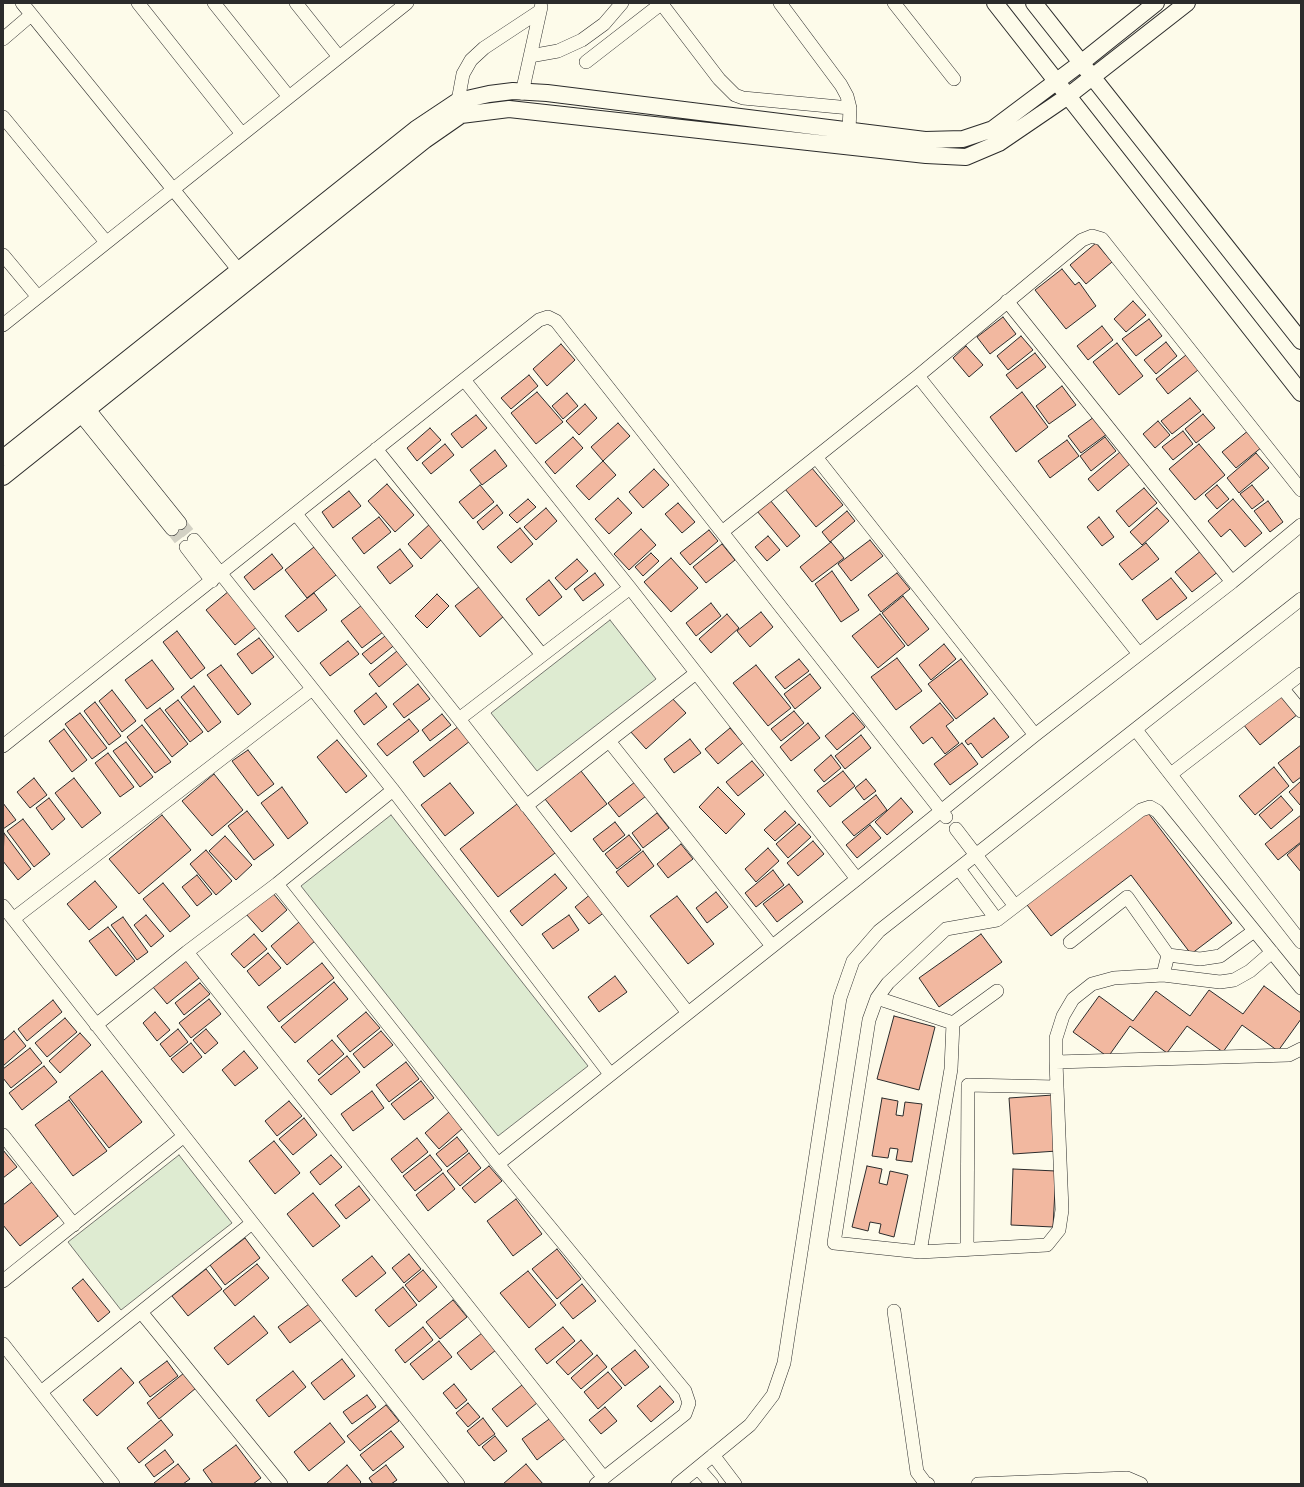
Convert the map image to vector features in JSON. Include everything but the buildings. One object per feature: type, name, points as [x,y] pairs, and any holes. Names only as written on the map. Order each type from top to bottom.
[{"type":"street","points":[[22,3],[243,276]]},
{"type":"street","points":[[138,3],[242,134]]},
{"type":"street","points":[[214,3],[289,97]]},
{"type":"street","points":[[3,325],[172,189],[408,3]]},
{"type":"street","points":[[530,56],[558,51],[582,40],[604,24],[622,3]]},
{"type":"street","points":[[586,62],[662,3],[719,80],[734,95],[743,98],[850,108]]},
{"type":"street","points":[[780,3],[841,85],[847,96],[850,108],[849,130]]},
{"type":"street","points":[[894,3],[954,79]]},
{"type":"street","points":[[994,3],[1301,393]]},
{"type":"street","points":[[1034,3],[1301,341]]},
{"type":"street","points":[[3,477],[80,407],[243,276],[416,129],[488,94],[513,92],[555,94],[925,140],[963,139],[993,129],[1081,63],[1156,3]]},
{"type":"street","points":[[460,108],[509,109],[926,155],[966,158],[999,143],[1068,96],[1187,3]]},
{"type":"street","points":[[299,4],[339,58]]},
{"type":"street","points":[[522,93],[541,7]]},
{"type":"street","points":[[460,108],[463,74],[471,60],[484,48],[541,7]]},
{"type":"street","points":[[3,39],[32,15]]},
{"type":"street","points":[[3,118],[106,242]]},
{"type":"street","points":[[722,532],[918,376],[1082,240],[1092,236],[1102,239],[1301,490]]},
{"type":"street","points":[[3,254],[38,297]]},
{"type":"street","points":[[1007,301],[1232,582]]},
{"type":"street","points":[[3,746],[539,320],[548,317],[556,321],[943,813]]},
{"type":"street","points":[[918,376],[1139,654]]},
{"type":"street","points":[[464,381],[630,588],[857,878]]},
{"type":"street","points":[[3,458],[80,407]]},
{"type":"street","points":[[80,407],[176,526]]},
{"type":"street","points":[[376,449],[542,655]]},
{"type":"street","points":[[816,457],[1035,735]]},
{"type":"street","points":[[296,514],[688,1012]]},
{"type":"street","points":[[498,1164],[857,878],[943,813],[1035,735],[1232,582],[1301,526]]},
{"type":"street","points":[[190,543],[216,578],[393,790],[610,1074]]},
{"type":"street","points":[[459,720],[630,588]]},
{"type":"street","points":[[685,1482],[698,1468],[750,1425],[773,1395],[784,1363],[840,998],[853,961],[879,931],[1301,599]]},
{"type":"street","points":[[526,806],[696,673]]},
{"type":"street","points":[[1170,774],[1301,674]]},
{"type":"street","points":[[1283,689],[1301,711]]},
{"type":"street","points":[[13,919],[311,690]]},
{"type":"street","points":[[1136,730],[1301,942]]},
{"type":"street","points":[[609,741],[772,946]]},
{"type":"street","points":[[96,1025],[187,952],[277,884],[393,790]]},
{"type":"street","points":[[1272,952],[1250,970],[1234,980],[1220,982],[1163,975],[1114,978],[1092,984],[1073,999],[1063,1016],[1056,1038],[1056,1087],[1062,1210],[1059,1230],[1047,1245],[920,1252],[834,1242],[869,1020],[877,998],[888,983],[946,929],[997,920],[1141,810],[1150,807],[1157,811],[1254,931],[1272,952],[1301,988]]},
{"type":"street","points":[[956,829],[1015,906]]},
{"type":"street","points":[[959,869],[997,920]]},
{"type":"street","points":[[187,952],[600,1481],[685,1414],[689,1404],[685,1391],[498,1164],[277,884]]},
{"type":"street","points":[[1070,942],[1128,897],[1168,955],[1200,959],[1220,956],[1254,931]]},
{"type":"street","points":[[3,906],[458,1484]]},
{"type":"street","points":[[1163,975],[1168,955]]},
{"type":"street","points":[[953,1023],[997,991]]},
{"type":"street","points":[[877,998],[953,1023]]},
{"type":"street","points":[[920,1252],[951,1069],[953,1023]]},
{"type":"street","points":[[1056,1062],[1289,1055],[1301,1049]]},
{"type":"street","points":[[967,1250],[968,1085],[1056,1087]]},
{"type":"street","points":[[3,1135],[74,1224]]},
{"type":"street","points":[[3,1281],[184,1136]]},
{"type":"street","points":[[41,1392],[252,1223]]},
{"type":"street","points":[[894,1311],[917,1472],[926,1484],[928,1484]]},
{"type":"street","points":[[141,1312],[281,1484]]},
{"type":"street","points":[[3,1344],[113,1484]]},
{"type":"street","points":[[713,1455],[735,1484]]},
{"type":"street","points":[[698,1468],[712,1484]]},
{"type":"street","points":[[978,1484],[1127,1478],[1141,1484]]},
{"type":"green space","points":[[610,620],[656,679],[537,771],[491,713]]},
{"type":"green space","points":[[391,815],[588,1066],[498,1136],[301,886]]},
{"type":"green space","points":[[179,1155],[232,1223],[121,1310],[68,1242]]},
{"type":"tunnel","points":[[180,523],[194,540]]},
{"type":"tunnel","points":[[172,529],[186,547]]}]
